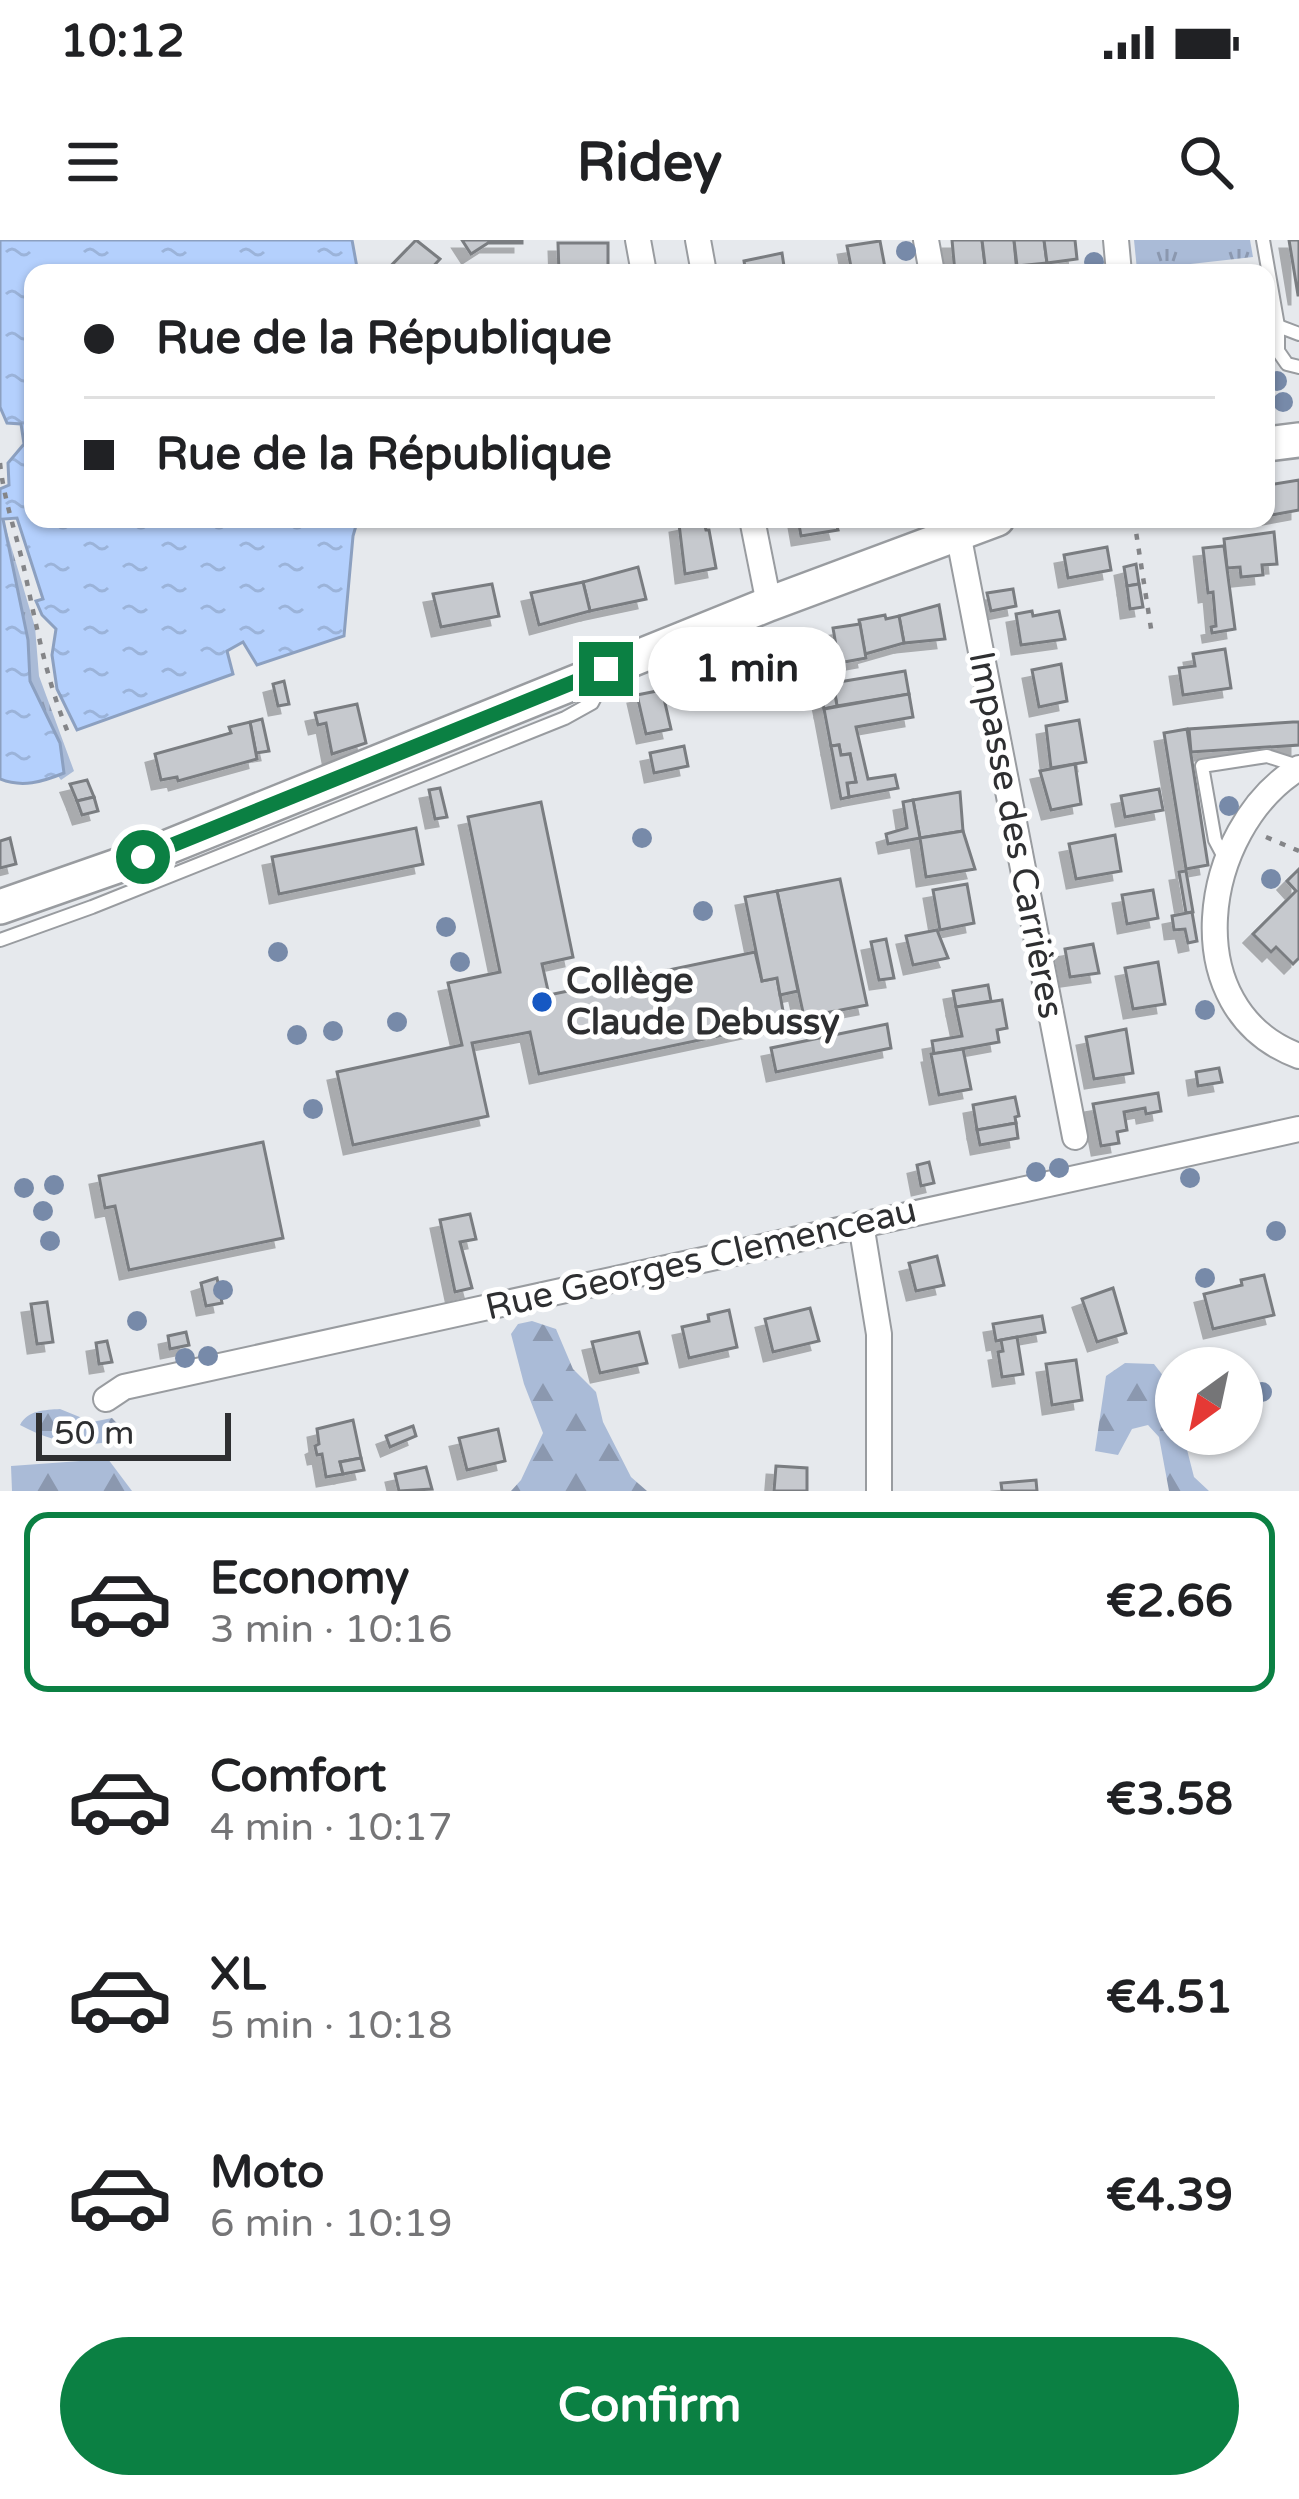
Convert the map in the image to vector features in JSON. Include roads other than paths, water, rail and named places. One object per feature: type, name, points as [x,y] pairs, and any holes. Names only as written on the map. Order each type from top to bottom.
[{"type":"street","points":[[754,528],[769,604]]},
{"type":"street","points":[[0,907],[143,857],[968,528]]},
{"type":"street","name":"Impasse des Carrières","points":[[979,528],[1075,1137]]},
{"type":"street","points":[[1299,767],[1245,822],[1226,861],[1214,910],[1217,956],[1239,1013],[1260,1037],[1299,1056]]},
{"type":"street","name":"Rue Georges Clemenceau","points":[[106,1399],[124,1387],[1299,1129]]},
{"type":"street","points":[[861,1224],[879,1334],[879,1491]]},
{"type":"lane","points":[[1275,309],[1278,351],[1287,364],[1299,367]]},
{"type":"lane","points":[[1278,326],[1299,334]]},
{"type":"lane","points":[[0,940],[92,908],[565,718],[592,703],[604,684],[606,669]]},
{"type":"lane","points":[[1226,861],[1215,840],[1202,766],[1267,755],[1299,767]]},
{"type":"water","points":[[0,240],[352,240],[356,264],[24,264],[24,444],[21,424],[7,423],[0,407]]},
{"type":"water","points":[[24,444],[24,528],[355,528],[344,636],[257,665],[243,642],[227,651],[233,674],[77,730],[57,689],[52,655],[56,629],[36,601],[43,599],[17,518],[3,519],[28,640],[30,681],[60,743],[64,773],[24,783],[0,779],[0,489],[9,485],[8,463]]},
{"type":"place","name":"Collège Claude Debussy","points":[[542,1002]]}]
